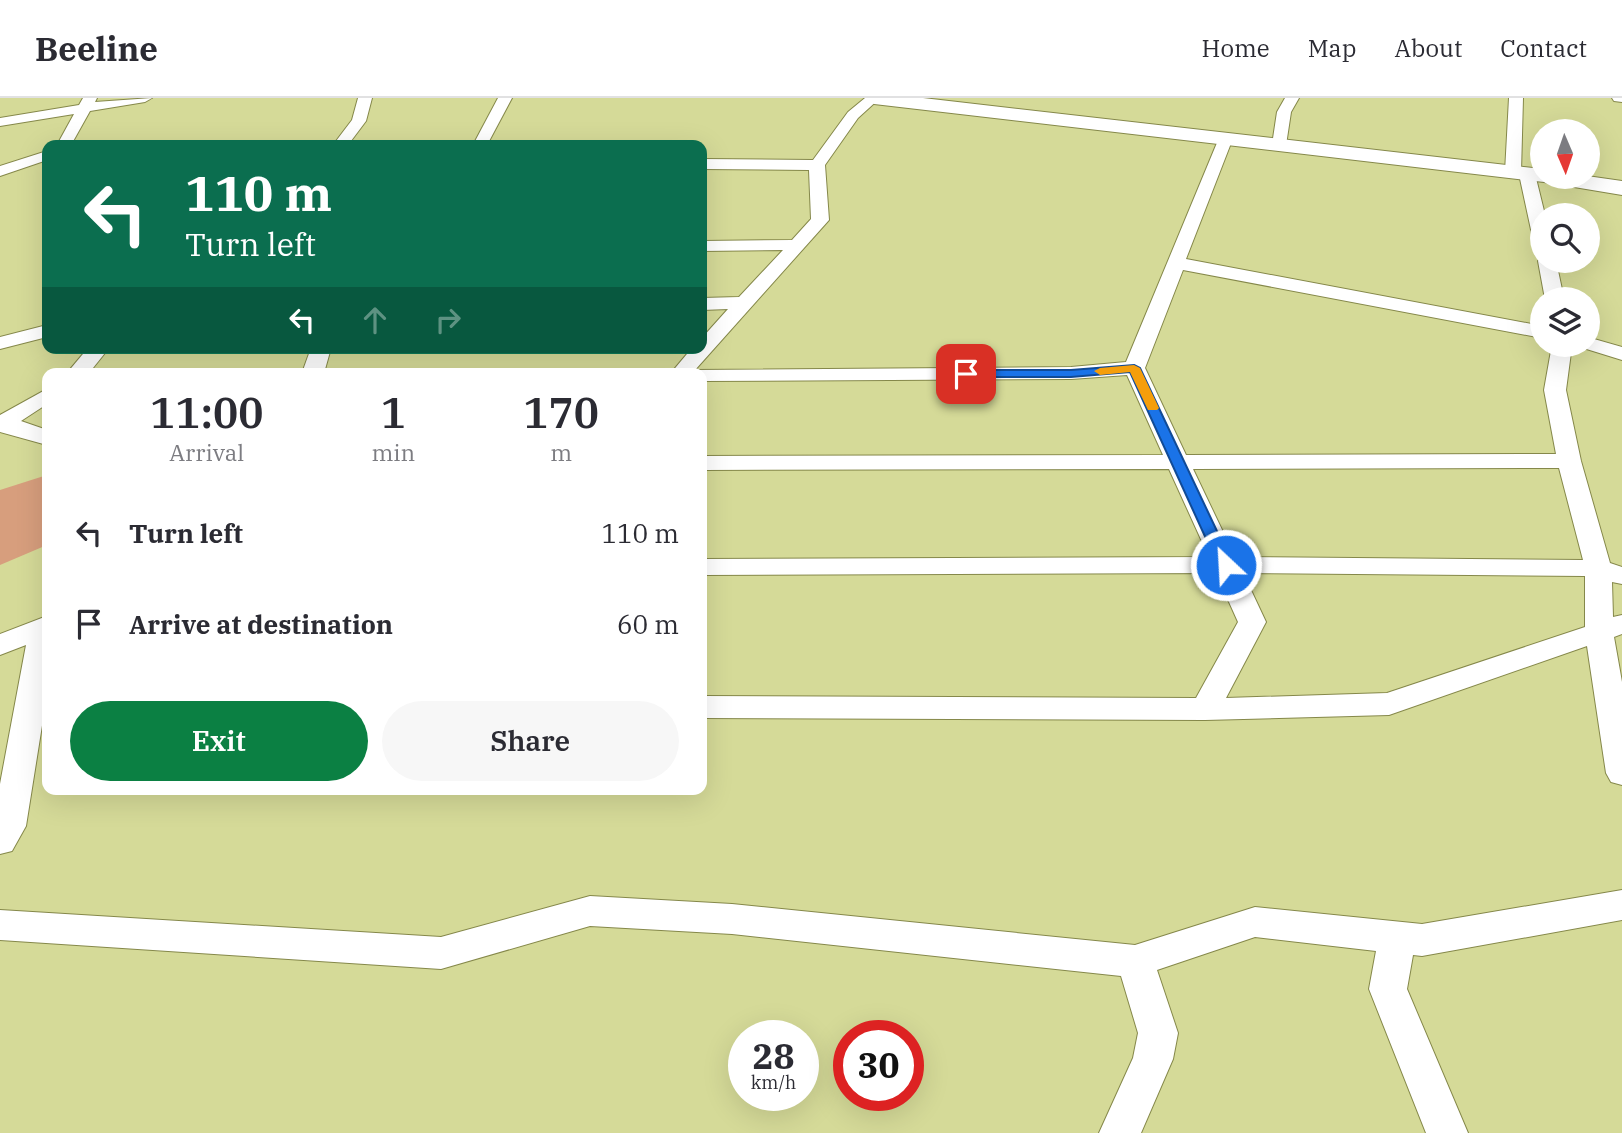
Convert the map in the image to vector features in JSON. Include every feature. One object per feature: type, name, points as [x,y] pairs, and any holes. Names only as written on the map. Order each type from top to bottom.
[{"type":"street","points":[[0,122],[89,102],[145,98]]},
{"type":"street","points":[[344,140],[359,121],[365,98]]},
{"type":"street","points":[[483,140],[505,98]]},
{"type":"street","points":[[707,344],[820,220],[817,165],[853,115],[873,98],[939,102],[1527,174]]},
{"type":"street","points":[[1279,145],[1284,111],[1292,98]]},
{"type":"street","points":[[1516,98],[1534,203]]},
{"type":"street","points":[[67,140],[89,102]]},
{"type":"street","points":[[1205,709],[1252,622],[1134,368],[1226,138]]},
{"type":"street","points":[[0,171],[42,157]]},
{"type":"street","points":[[707,164],[817,165]]},
{"type":"street","points":[[1600,185],[1622,188]]},
{"type":"street","points":[[707,246],[797,245]]},
{"type":"street","points":[[1176,263],[1530,330]]},
{"type":"street","points":[[707,304],[744,303]]},
{"type":"street","points":[[0,343],[42,332]]},
{"type":"street","points":[[1600,347],[1622,354]]},
{"type":"street","points":[[81,368],[94,354]]},
{"type":"street","points":[[686,368],[698,354]]},
{"type":"street","points":[[1560,357],[1555,390],[1569,461],[1610,572],[1610,628],[1622,773]]},
{"type":"street","points":[[707,375],[1071,373],[1134,368]]},
{"type":"street","points":[[2,424],[42,398]]},
{"type":"street","points":[[2,424],[42,436]]},
{"type":"street","points":[[707,463],[1569,461]]},
{"type":"street","points":[[707,567],[1226,565],[1610,572]]},
{"type":"street","points":[[0,645],[42,626]]},
{"type":"street","points":[[707,707],[1205,709],[1389,704],[1610,628]]},
{"type":"street","points":[[0,841],[9,826],[42,642]]},
{"type":"street","points":[[0,925],[440,953],[590,911],[732,919],[1135,961],[1255,922],[1422,940],[1622,905]]},
{"type":"street","points":[[1397,937],[1388,989],[1447,1133]]},
{"type":"street","points":[[1121,1133],[1153,1059],[1158,1033],[1135,961]]},
{"type":"shaded area","points":[[42,477],[42,547],[0,565],[0,490]]},
{"type":"slow traffic","points":[[1100,371],[1134,368],[1152,408]]},
{"type":"route","points":[[966,374],[1071,373],[1134,368],[1226,565]]}]
